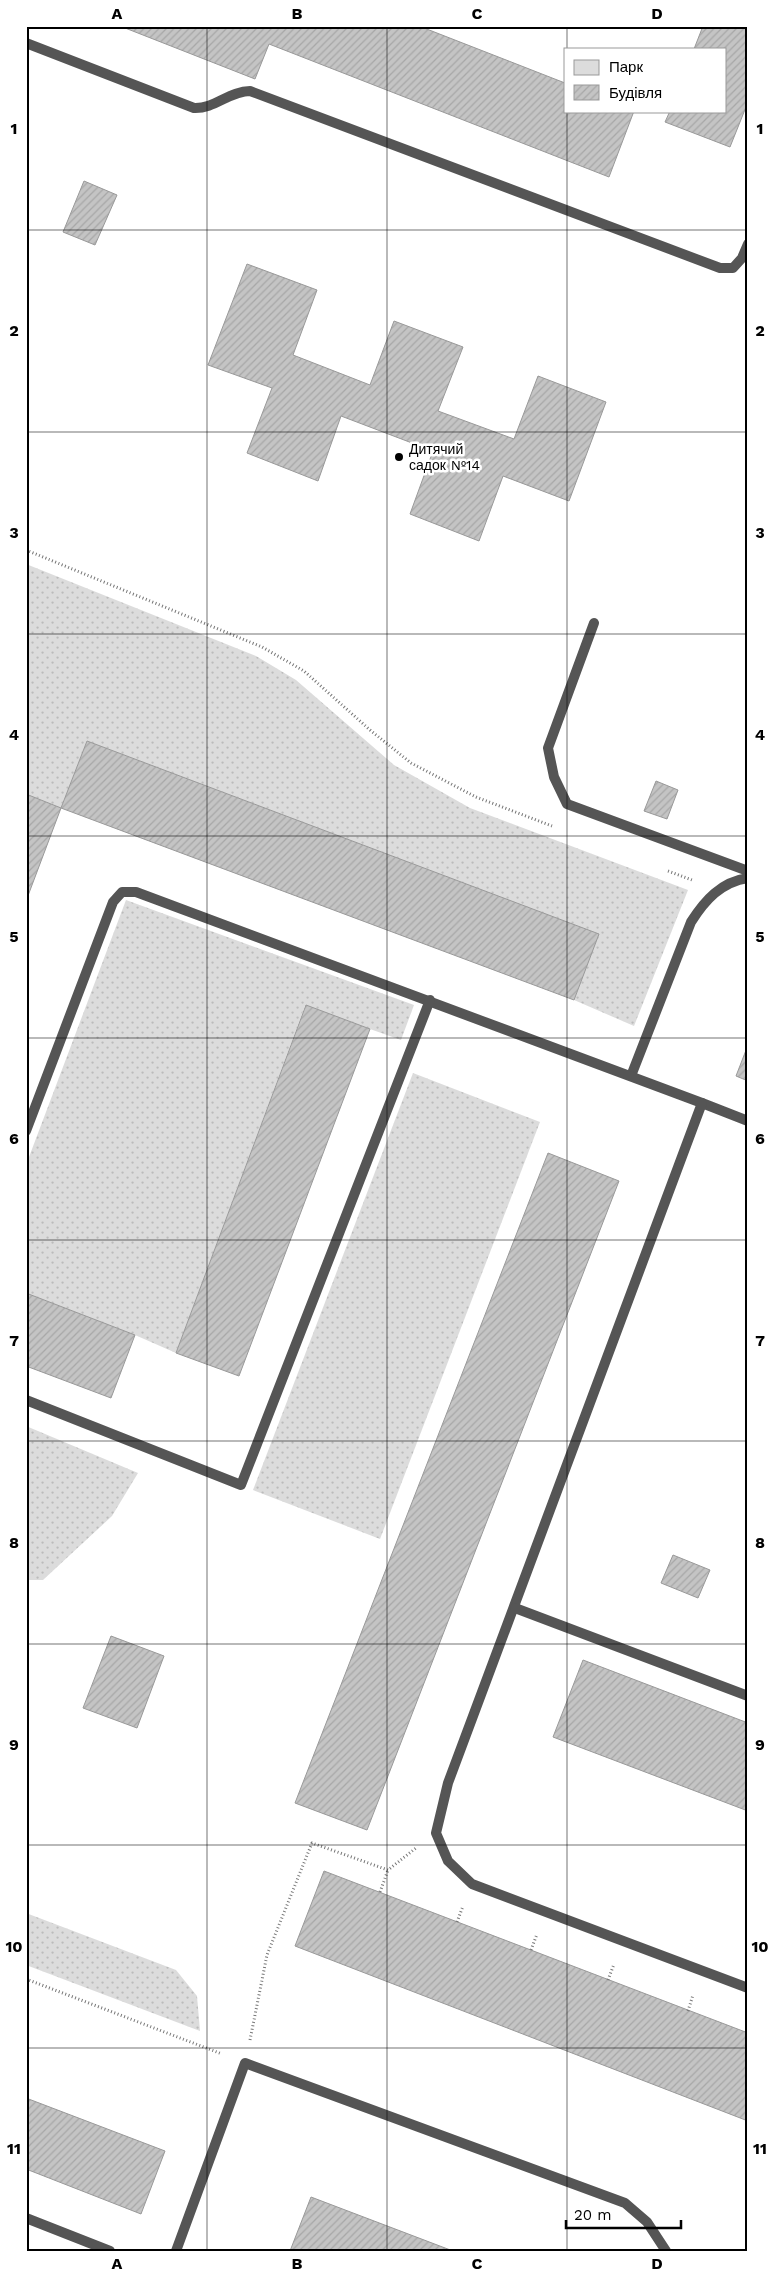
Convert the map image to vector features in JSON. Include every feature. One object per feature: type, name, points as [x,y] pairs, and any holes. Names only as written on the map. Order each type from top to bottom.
[{"type":"lane","points":[[26,43],[194,108],[203,108],[241,91],[250,91],[720,268],[733,268],[742,258],[748,244]]},
{"type":"lane","points":[[594,623],[548,748],[554,777],[567,804],[748,871]]},
{"type":"lane","points":[[631,1076],[691,922],[704,902],[717,890],[737,880],[748,878]]},
{"type":"lane","points":[[26,1131],[113,902],[122,892],[136,892],[430,1000],[748,1121]]},
{"type":"lane","points":[[26,1400],[241,1485],[430,1000]]},
{"type":"lane","points":[[702,1103],[515,1608],[448,1783],[436,1833],[448,1861],[472,1884],[748,1988]]},
{"type":"lane","points":[[515,1608],[748,1696]]},
{"type":"lane","points":[[176,2251],[245,2063],[625,2203],[647,2222],[666,2251]]},
{"type":"lane","points":[[26,2218],[110,2251]]},
{"type":"path","points":[[26,550],[262,647],[304,671],[370,730],[411,763],[476,797],[560,829]]},
{"type":"path","points":[[662,869],[717,890]]},
{"type":"path","points":[[380,1892],[388,1870],[436,1833]]},
{"type":"path","points":[[26,1979],[245,2063],[267,1955],[312,1843],[388,1870]]},
{"type":"green space","points":[[26,564],[256,656],[296,680],[394,765],[470,808],[688,890],[634,1026],[574,1000],[598,934],[87,741],[61,808],[26,794]]},
{"type":"green space","points":[[126,900],[414,1005],[401,1040],[305,1006],[176,1353],[26,1293],[26,1165]]},
{"type":"green space","points":[[413,1073],[540,1122],[380,1539],[253,1490]]},
{"type":"green space","points":[[26,1426],[138,1473],[112,1516],[43,1580],[26,1580]]},
{"type":"green space","points":[[26,1913],[176,1970],[197,1996],[200,2031],[26,1965]]},
{"type":"building","points":[[120,26],[419,26],[564,83],[564,112],[634,112],[609,177],[269,44],[255,79]]},
{"type":"building","points":[[703,26],[748,26],[748,102],[730,147],[665,122],[670,112],[726,112],[726,48],[694,48]]},
{"type":"building","points":[[84,181],[117,195],[95,245],[63,232]]},
{"type":"building","points":[[247,264],[317,290],[293,355],[370,385],[394,321],[463,347],[438,411],[514,439],[538,376],[606,402],[569,501],[503,476],[479,541],[410,514],[433,451],[341,416],[318,481],[247,453],[272,388],[208,365]]},
{"type":"building","points":[[87,741],[599,934],[574,1000],[61,808]]},
{"type":"building","points":[[656,781],[678,790],[667,819],[644,811]]},
{"type":"building","points":[[26,794],[61,808],[26,901]]},
{"type":"building","points":[[306,1005],[370,1029],[239,1376],[176,1353]]},
{"type":"building","points":[[748,1045],[748,1081],[736,1076]]},
{"type":"building","points":[[548,1153],[619,1181],[367,1830],[295,1803]]},
{"type":"building","points":[[26,1293],[135,1335],[111,1398],[26,1366]]},
{"type":"building","points":[[673,1555],[710,1570],[698,1598],[661,1583]]},
{"type":"building","points":[[111,1636],[164,1656],[137,1728],[83,1708]]},
{"type":"building","points":[[583,1660],[748,1723],[748,1811],[553,1737]]},
{"type":"building","points":[[324,1871],[748,2033],[748,2121],[295,1946]]},
{"type":"building","points":[[26,2098],[165,2151],[141,2214],[26,2169]]},
{"type":"building","points":[[311,2197],[453,2251],[290,2251]]},
{"type":"place","name":"Дитячий садок №14","points":[[399,457]]}]
